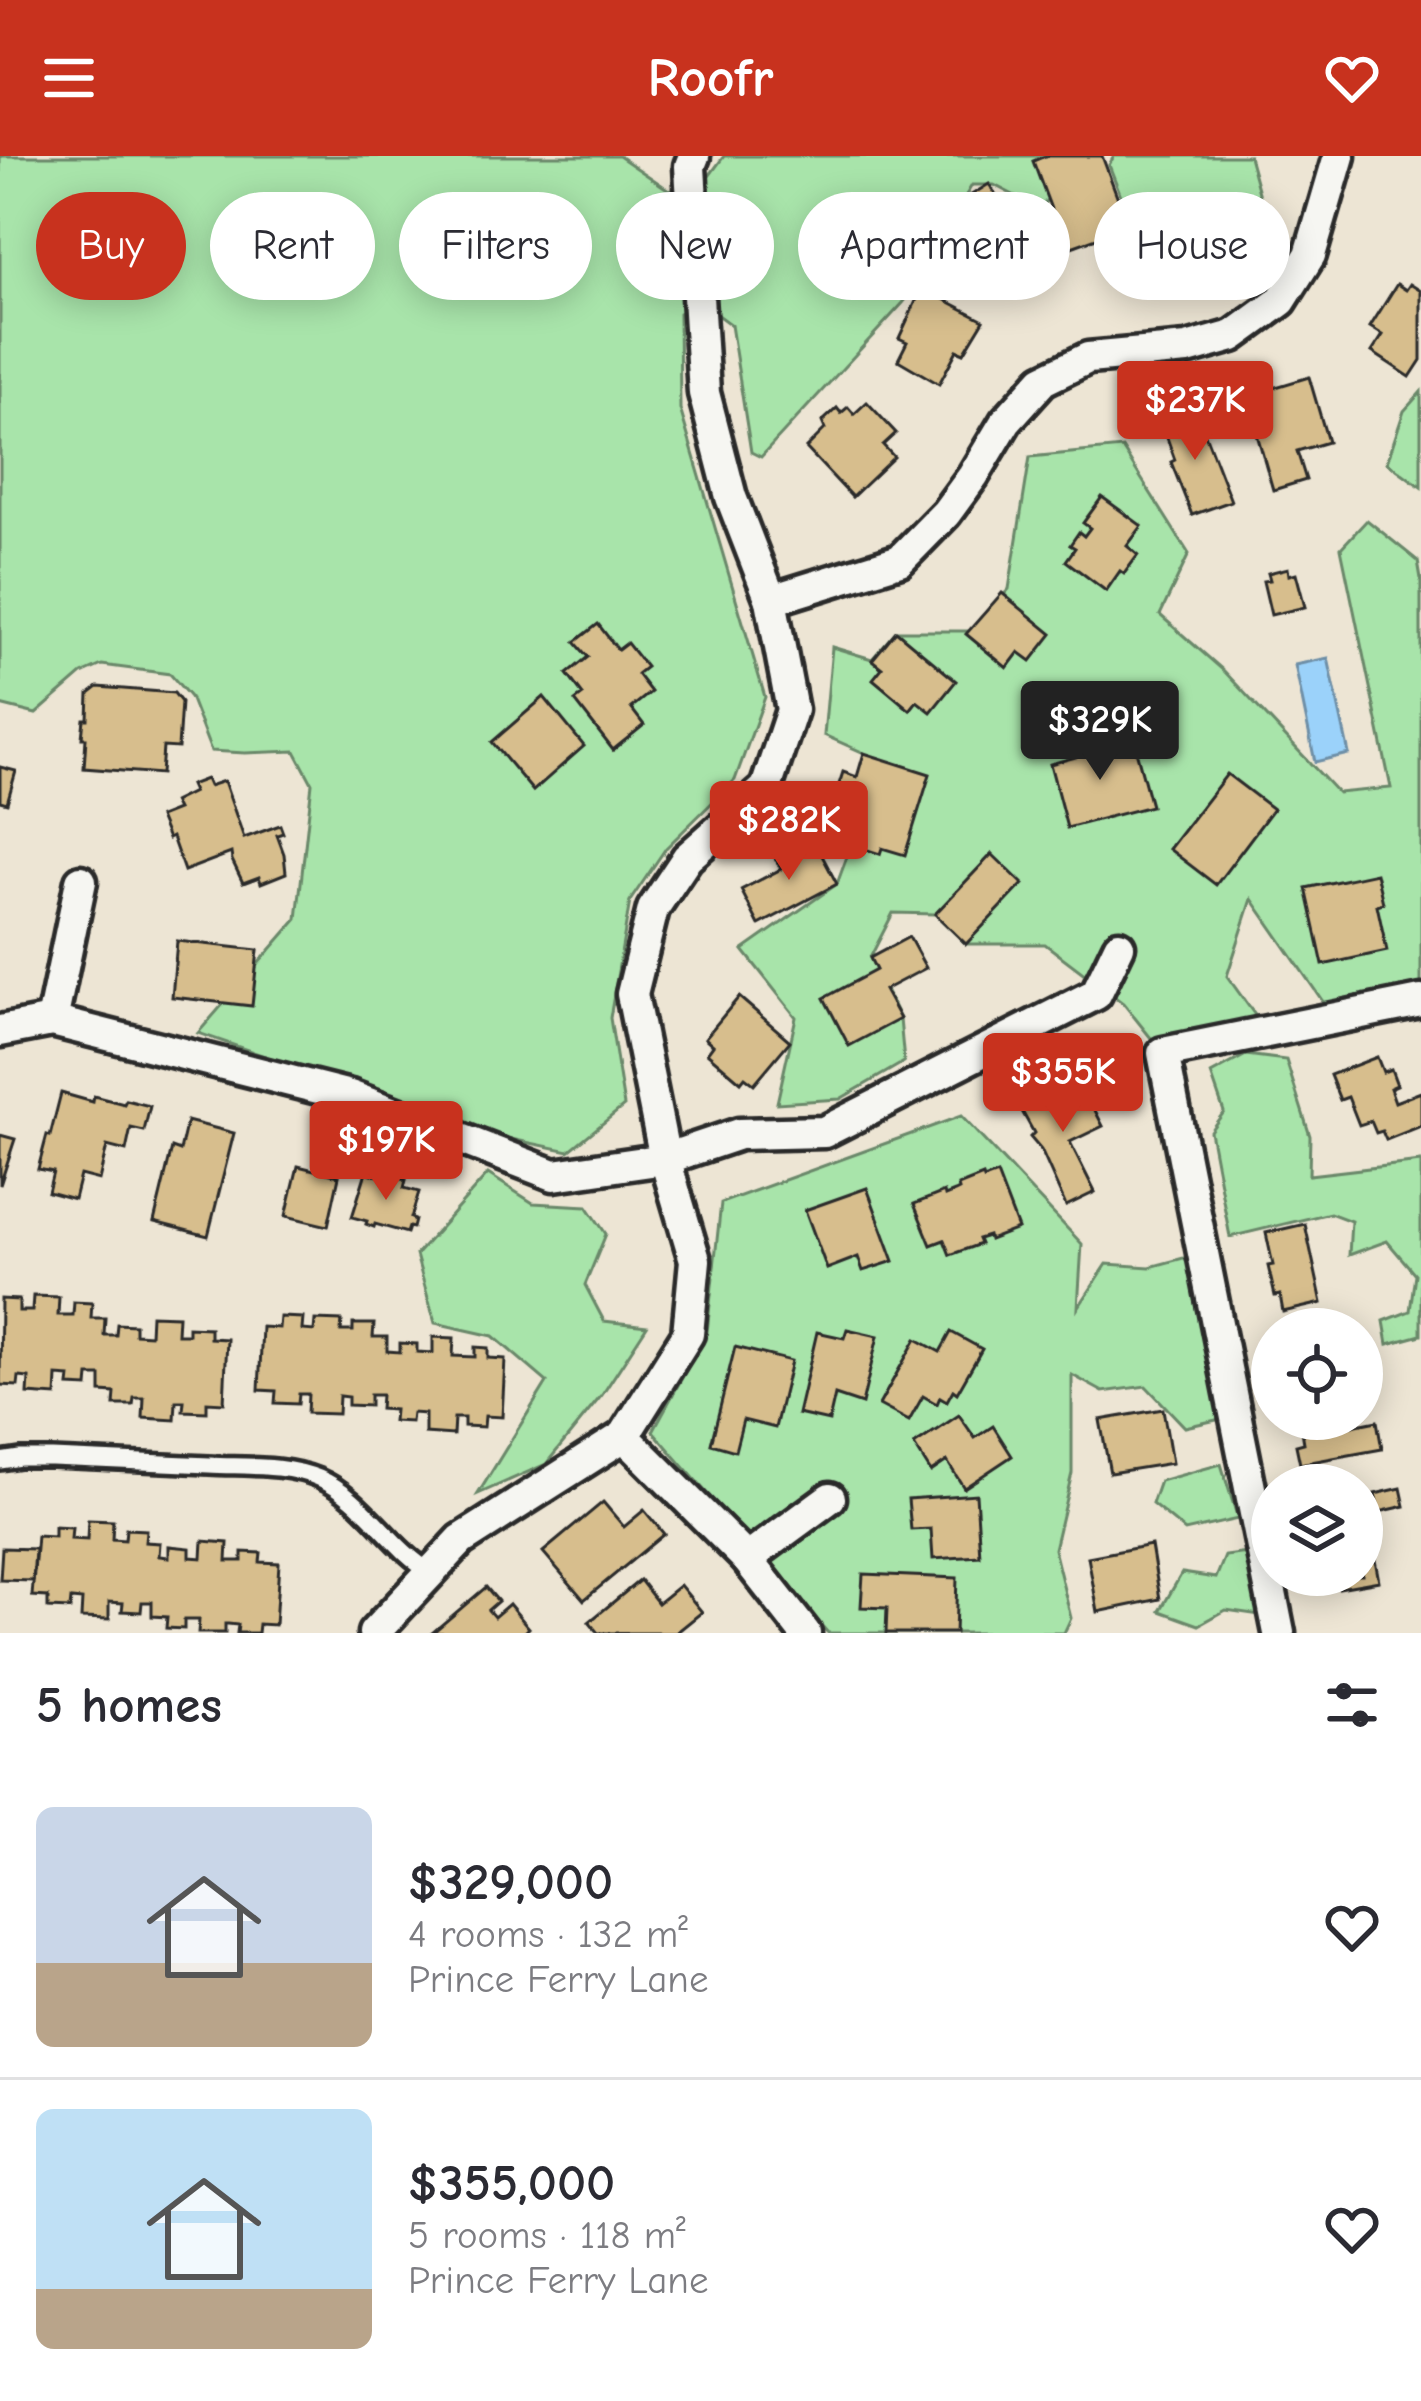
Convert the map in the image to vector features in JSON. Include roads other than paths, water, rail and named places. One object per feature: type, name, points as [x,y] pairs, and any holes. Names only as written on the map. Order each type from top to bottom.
[{"type":"street","points":[[771,599],[900,560],[946,513],[1006,421],[1043,380],[1088,358],[1187,350],[1233,336],[1281,301],[1310,255],[1339,156]]},
{"type":"street","points":[[374,1633],[461,1540],[624,1436],[688,1334],[695,1260],[665,1160],[632,994],[653,909],[687,858],[766,788],[792,710],[771,599],[731,497],[704,393],[692,170]]},
{"type":"street","points":[[52,1021],[81,881]]},
{"type":"street","points":[[0,1031],[52,1021],[350,1096],[554,1175],[665,1160],[739,1134],[824,1132],[1096,994],[1119,946]]},
{"type":"street","points":[[1279,1633],[1163,1053],[1421,1001]]},
{"type":"street","points":[[624,1436],[747,1559],[805,1633]]},
{"type":"street","points":[[747,1559],[830,1498]]},
{"type":"lane","points":[[0,1461],[52,1458],[282,1468],[320,1478],[353,1500],[431,1572]]},
{"type":"water","points":[[1328,658],[1349,754],[1315,762],[1295,665]]}]
